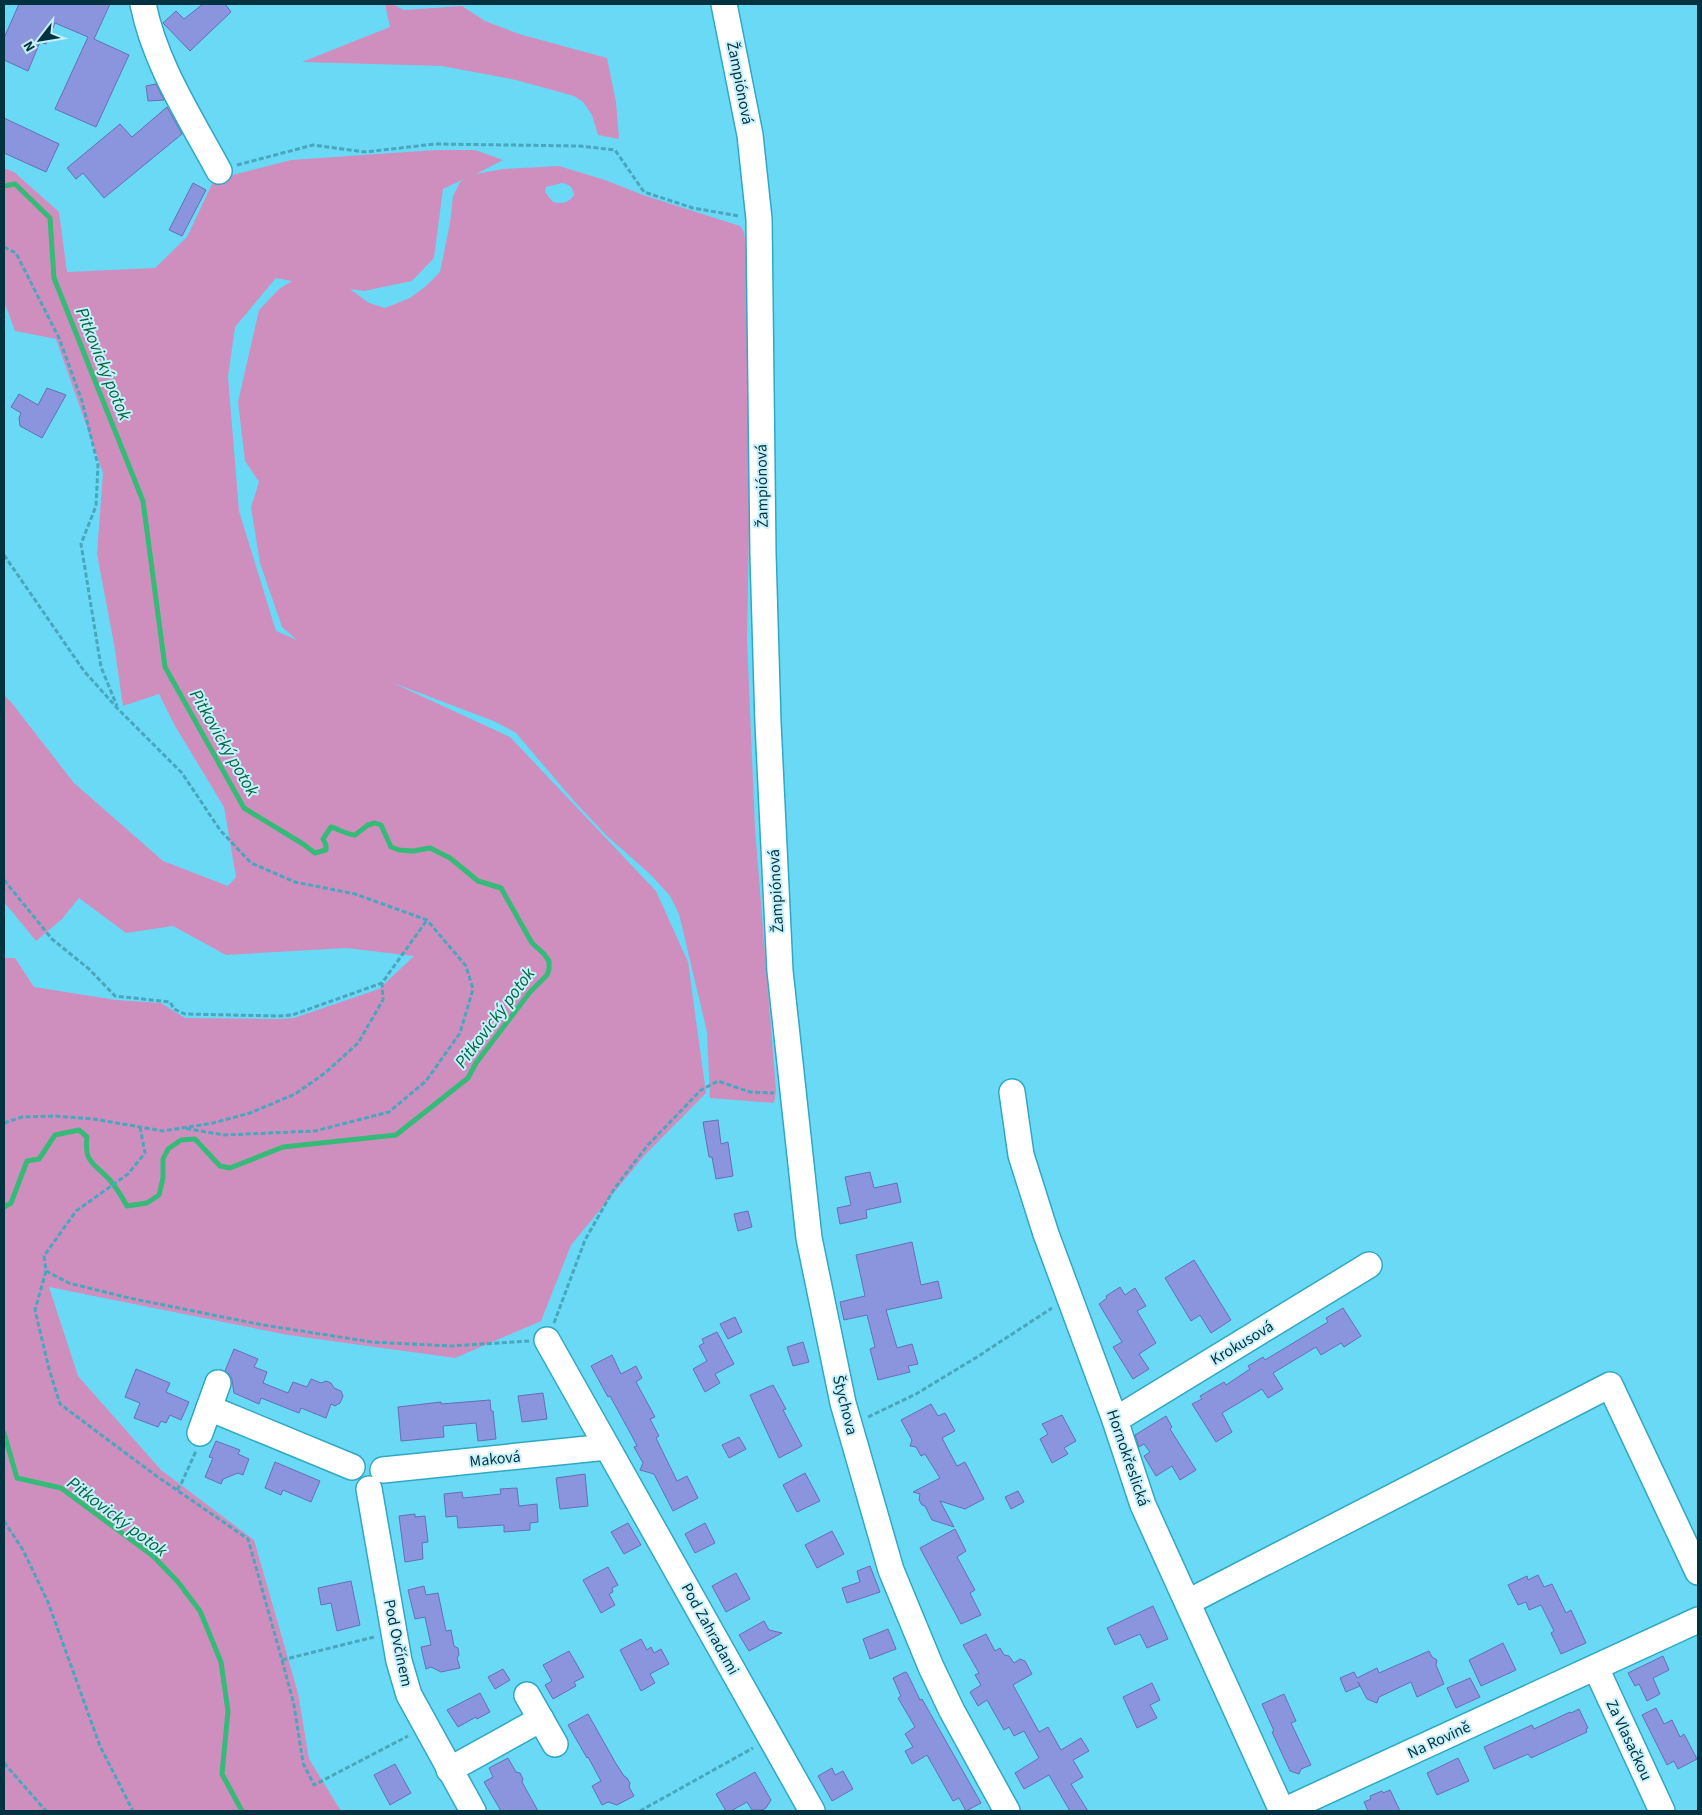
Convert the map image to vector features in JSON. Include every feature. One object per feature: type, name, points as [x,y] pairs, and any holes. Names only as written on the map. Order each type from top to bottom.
[{"type":"street","points":[[142,4],[148,28],[162,65],[219,170]]},
{"type":"street","name":"Žampiónová","points":[[724,4],[750,134],[759,219],[763,564],[768,723],[780,971]]},
{"type":"street","name":"Štychova","points":[[780,971],[808,1238],[843,1403],[891,1570],[927,1658],[952,1710],[1007,1811]]},
{"type":"street","name":"Hornokřeslická","points":[[1012,1092],[1021,1155],[1046,1234],[1115,1420],[1144,1505],[1283,1811]]},
{"type":"street","name":"Krokusová","points":[[1115,1420],[1369,1265]]},
{"type":"street","name":"Pod Zahradami","points":[[547,1340],[812,1811]]},
{"type":"street","points":[[200,1433],[218,1383]]},
{"type":"street","points":[[1188,1602],[1610,1385],[1698,1572]]},
{"type":"street","points":[[210,1408],[352,1467],[351,1476],[356,1484],[364,1489],[376,1480]]},
{"type":"street","name":"Maková","points":[[376,1480],[607,1447]]},
{"type":"street","name":"Pod Ovčínem","points":[[376,1480],[398,1661],[409,1695],[473,1811]]},
{"type":"street","name":"Na Rovině","points":[[1283,1811],[1698,1620]]},
{"type":"street","name":"Za Vlasačkou","points":[[1596,1668],[1662,1811]]},
{"type":"street","points":[[527,1695],[555,1744]]},
{"type":"street","points":[[449,1770],[541,1718]]},
{"type":"path","points":[[219,170],[312,145],[365,152],[435,144],[580,146],[615,150],[644,192],[693,208],[759,219]]},
{"type":"path","points":[[4,247],[16,253],[59,338],[82,401],[96,456],[98,465],[96,506],[81,544],[101,667],[118,709]]},
{"type":"path","points":[[4,555],[84,671],[118,709],[182,773],[220,830],[251,863],[295,882],[355,894],[427,920],[466,966],[472,990],[460,1033],[426,1081],[388,1112],[315,1131],[224,1135],[183,1128]]},
{"type":"path","points":[[4,880],[52,939],[89,969],[116,996],[170,1002],[174,1009],[185,1014],[292,1015],[382,983],[427,920]]},
{"type":"path","points":[[4,1123],[22,1117],[54,1116],[94,1119],[162,1131],[214,1123],[250,1113],[295,1094],[326,1073],[358,1043],[383,1000],[382,983]]},
{"type":"path","points":[[46,1272],[69,1283],[129,1298],[264,1325],[372,1342],[451,1346],[547,1340],[586,1240],[614,1189],[647,1146],[702,1090],[718,1081],[750,1092],[792,1094]]},
{"type":"path","points":[[140,1127],[145,1153],[128,1174],[76,1211],[44,1256],[46,1272],[35,1310],[49,1369],[60,1404],[176,1490],[248,1539],[294,1705],[303,1763],[314,1785],[426,1727]]},
{"type":"path","points":[[849,1425],[916,1394],[1069,1296]]},
{"type":"path","points":[[176,1490],[182,1482],[202,1439],[200,1433]]},
{"type":"path","points":[[4,1521],[23,1550],[48,1602],[100,1746],[133,1811]]},
{"type":"path","points":[[282,1660],[394,1632]]},
{"type":"path","points":[[640,1811],[771,1737]]},
{"type":"path","points":[[4,1763],[46,1811]]},
{"type":"shaded area","points":[[385,4],[392,4],[404,10],[462,6],[485,21],[519,34],[607,58],[616,102],[619,139],[598,135],[592,115],[583,102],[574,96],[516,80],[442,66],[302,62],[390,27]]},
{"type":"shaded area","points":[[436,150],[475,150],[503,160],[476,174],[503,169],[559,166],[740,226],[744,232],[747,255],[751,413],[747,640],[755,828],[776,1091],[774,1103],[710,1098],[707,1032],[679,914],[670,896],[651,875],[607,836],[574,801],[516,733],[496,722],[391,682],[510,737],[656,891],[688,962],[706,1093],[644,1156],[571,1245],[541,1321],[455,1358],[288,1335],[49,1287],[78,1376],[161,1470],[254,1540],[298,1693],[309,1759],[341,1811],[4,1811],[4,958],[15,958],[34,987],[116,1000],[161,1003],[185,1018],[279,1019],[294,1018],[379,989],[414,956],[346,948],[226,955],[173,926],[126,933],[79,898],[62,919],[36,941],[4,902],[4,695],[74,783],[163,861],[228,886],[236,877],[224,807],[175,726],[159,694],[123,706],[114,644],[97,554],[103,473],[56,339],[15,331],[4,301],[4,168],[14,172],[59,212],[67,272],[155,268],[187,237],[214,180],[291,160]],"holes":[[[466,178],[460,182],[453,196],[450,223],[440,272],[410,298],[385,308],[369,303],[350,289],[364,291],[412,281],[434,258],[443,189]],[[562,183],[570,186],[574,195],[565,202],[553,202],[545,192],[546,187]],[[276,278],[292,281],[279,289],[259,310],[238,402],[245,461],[259,482],[251,507],[260,563],[282,627],[297,640],[276,631],[239,511],[228,377],[235,327]]]},
{"type":"building","points":[[19,4],[110,4],[94,39],[129,55],[96,127],[55,109],[88,37],[55,23],[46,44],[40,42],[28,71],[4,60],[4,38]]},
{"type":"building","points":[[203,4],[225,4],[231,12],[190,51],[163,23],[176,11],[184,19]]},
{"type":"building","points":[[156,84],[164,100],[148,101],[146,86]]},
{"type":"building","points":[[167,107],[182,134],[104,198],[83,173],[76,179],[67,168],[120,124],[132,137]]},
{"type":"building","points":[[4,118],[59,144],[46,172],[4,153]]},
{"type":"building","points":[[193,183],[206,190],[182,236],[169,230]]},
{"type":"building","points":[[47,388],[66,395],[42,438],[20,426],[19,418],[21,413],[11,407],[19,394],[38,405]]},
{"type":"building","points":[[718,1120],[721,1144],[728,1142],[733,1176],[716,1179],[712,1157],[709,1157],[703,1122]]},
{"type":"building","points":[[870,1172],[874,1188],[897,1183],[901,1202],[866,1210],[867,1218],[840,1224],[837,1208],[851,1205],[845,1177]]},
{"type":"building","points":[[748,1211],[752,1227],[738,1231],[734,1214]]},
{"type":"building","points":[[912,1242],[921,1285],[938,1281],[942,1298],[886,1310],[897,1348],[912,1344],[918,1364],[908,1366],[910,1372],[878,1380],[870,1349],[875,1347],[867,1315],[844,1320],[840,1302],[865,1296],[856,1255]]},
{"type":"building","points":[[1194,1260],[1231,1320],[1211,1333],[1200,1315],[1191,1321],[1165,1278]]},
{"type":"building","points":[[1120,1287],[1125,1295],[1135,1288],[1146,1306],[1137,1311],[1156,1343],[1139,1354],[1149,1369],[1133,1379],[1113,1347],[1122,1342],[1099,1304],[1107,1298],[1106,1296]]},
{"type":"building","points":[[1343,1308],[1361,1336],[1344,1347],[1341,1343],[1321,1355],[1316,1347],[1273,1373],[1283,1389],[1268,1398],[1262,1389],[1222,1413],[1232,1432],[1216,1442],[1192,1404],[1202,1399],[1200,1396],[1224,1382],[1226,1385],[1250,1369],[1248,1366],[1263,1357],[1265,1360],[1328,1322],[1326,1318]]},
{"type":"building","points":[[735,1317],[742,1332],[728,1339],[720,1324]]},
{"type":"building","points":[[717,1332],[734,1364],[715,1374],[720,1383],[705,1392],[693,1369],[707,1361],[699,1346],[704,1343],[702,1339]]},
{"type":"building","points":[[803,1342],[809,1362],[793,1366],[787,1347]]},
{"type":"building","points":[[234,1349],[258,1359],[254,1367],[267,1372],[263,1383],[288,1393],[293,1382],[307,1387],[311,1379],[321,1383],[326,1381],[341,1391],[343,1396],[340,1403],[335,1406],[331,1404],[326,1418],[301,1408],[299,1413],[261,1398],[259,1404],[234,1393],[232,1380],[225,1371]]},
{"type":"building","points":[[612,1355],[621,1374],[636,1366],[642,1378],[636,1382],[655,1417],[650,1419],[659,1436],[656,1438],[677,1481],[687,1476],[698,1498],[673,1511],[654,1474],[640,1470],[643,1463],[634,1447],[637,1446],[610,1396],[608,1397],[591,1366]]},
{"type":"building","points":[[136,1369],[170,1383],[166,1392],[189,1402],[181,1420],[170,1415],[166,1423],[161,1421],[158,1427],[134,1418],[140,1403],[125,1397]]},
{"type":"building","points":[[773,1385],[786,1409],[783,1410],[802,1446],[779,1458],[750,1395]]},
{"type":"building","points":[[543,1393],[547,1419],[522,1422],[518,1396]]},
{"type":"building","points":[[490,1400],[496,1439],[478,1441],[476,1423],[443,1426],[444,1437],[401,1441],[398,1407],[441,1402],[441,1404]]},
{"type":"building","points":[[931,1404],[938,1416],[945,1413],[955,1431],[942,1438],[957,1466],[965,1462],[984,1499],[965,1509],[940,1501],[954,1527],[932,1520],[925,1506],[919,1500],[920,1494],[913,1492],[940,1478],[925,1454],[921,1456],[916,1447],[910,1446],[912,1440],[901,1420]]},
{"type":"building","points":[[1062,1415],[1076,1441],[1064,1448],[1068,1454],[1052,1463],[1040,1439],[1048,1434],[1042,1424]]},
{"type":"building","points":[[1166,1416],[1172,1427],[1170,1429],[1196,1470],[1180,1480],[1172,1466],[1156,1476],[1144,1456],[1150,1452],[1144,1444],[1139,1447],[1135,1435]]},
{"type":"building","points":[[739,1437],[746,1449],[729,1458],[722,1445]]},
{"type":"building","points":[[216,1441],[240,1450],[238,1454],[249,1459],[243,1475],[238,1473],[223,1479],[221,1484],[205,1477],[213,1458],[209,1457]]},
{"type":"building","points":[[275,1462],[320,1481],[311,1502],[283,1490],[281,1495],[265,1488]]},
{"type":"building","points":[[805,1473],[820,1501],[797,1512],[783,1485]]},
{"type":"building","points":[[585,1474],[588,1506],[560,1509],[556,1478]]},
{"type":"building","points":[[517,1488],[519,1506],[537,1504],[538,1522],[530,1523],[530,1530],[504,1532],[504,1525],[458,1528],[457,1516],[446,1517],[444,1494],[462,1492],[463,1498],[501,1494],[500,1489]]},
{"type":"building","points":[[1018,1491],[1024,1502],[1011,1509],[1005,1497]]},
{"type":"building","points":[[415,1514],[415,1517],[425,1516],[428,1542],[422,1543],[423,1559],[405,1562],[399,1516]]},
{"type":"building","points":[[628,1523],[641,1545],[624,1554],[611,1532]]},
{"type":"building","points":[[705,1523],[715,1543],[695,1553],[685,1534]]},
{"type":"building","points":[[955,1529],[966,1551],[957,1557],[975,1590],[970,1593],[981,1615],[961,1624],[920,1548]]},
{"type":"building","points":[[832,1531],[844,1554],[817,1568],[805,1545]]},
{"type":"building","points":[[870,1566],[880,1592],[847,1603],[842,1588],[860,1582],[857,1571]]},
{"type":"building","points":[[608,1567],[618,1585],[612,1588],[613,1592],[609,1594],[615,1605],[601,1613],[583,1580]]},
{"type":"building","points":[[736,1573],[750,1599],[726,1612],[712,1586]]},
{"type":"building","points":[[1538,1575],[1544,1587],[1552,1584],[1566,1613],[1571,1610],[1586,1643],[1561,1654],[1551,1633],[1554,1631],[1541,1605],[1529,1610],[1526,1602],[1518,1605],[1508,1585],[1527,1576],[1528,1580]]},
{"type":"building","points":[[351,1581],[360,1625],[337,1631],[331,1603],[321,1605],[318,1588]]},
{"type":"building","points":[[424,1586],[426,1595],[438,1593],[446,1631],[451,1630],[454,1646],[458,1648],[459,1655],[457,1658],[460,1668],[441,1672],[431,1667],[426,1669],[421,1647],[431,1645],[425,1617],[415,1619],[408,1590]]},
{"type":"building","points":[[1153,1606],[1168,1639],[1147,1648],[1140,1634],[1115,1645],[1107,1628]]},
{"type":"building","points":[[764,1621],[769,1630],[782,1633],[749,1651],[739,1635]]},
{"type":"building","points":[[888,1629],[896,1649],[870,1659],[863,1639]]},
{"type":"building","points":[[986,1634],[995,1651],[1000,1648],[1004,1655],[1009,1656],[1014,1663],[1020,1659],[1025,1661],[1032,1674],[1013,1685],[1039,1732],[1048,1727],[1061,1750],[1081,1738],[1089,1751],[1073,1760],[1083,1777],[1071,1784],[1088,1811],[1070,1811],[1049,1775],[1024,1789],[1015,1773],[1039,1758],[1024,1731],[1014,1736],[1009,1727],[1004,1730],[987,1700],[978,1706],[970,1692],[981,1685],[975,1675],[979,1673],[963,1645]]},
{"type":"building","points":[[641,1639],[647,1650],[651,1647],[654,1653],[661,1649],[669,1664],[650,1674],[655,1683],[641,1691],[620,1650]]},
{"type":"building","points":[[1503,1643],[1516,1670],[1481,1686],[1469,1660]]},
{"type":"building","points":[[569,1651],[584,1677],[574,1682],[576,1686],[553,1699],[545,1685],[552,1681],[543,1665]]},
{"type":"building","points":[[1429,1651],[1432,1657],[1437,1660],[1436,1665],[1444,1684],[1417,1697],[1411,1682],[1379,1697],[1377,1703],[1367,1699],[1358,1682],[1360,1686],[1346,1692],[1340,1678],[1354,1672],[1357,1678],[1377,1668],[1379,1673]]},
{"type":"building","points":[[1663,1656],[1669,1670],[1653,1678],[1660,1694],[1647,1701],[1639,1684],[1635,1686],[1628,1673]]},
{"type":"building","points":[[503,1669],[510,1680],[495,1689],[488,1677]]},
{"type":"building","points":[[905,1672],[981,1803],[966,1811],[959,1798],[953,1801],[927,1755],[912,1764],[905,1751],[913,1747],[905,1734],[915,1727],[898,1698],[901,1696],[893,1678]]},
{"type":"building","points":[[1470,1678],[1480,1697],[1456,1708],[1447,1688]]},
{"type":"building","points":[[1152,1683],[1160,1700],[1150,1705],[1157,1718],[1137,1728],[1123,1697]]},
{"type":"building","points":[[480,1693],[490,1712],[458,1727],[447,1710]]},
{"type":"building","points":[[1284,1694],[1296,1721],[1291,1723],[1311,1765],[1301,1769],[1299,1774],[1290,1771],[1272,1732],[1274,1731],[1262,1704]]},
{"type":"building","points":[[1656,1708],[1664,1724],[1672,1720],[1680,1737],[1684,1734],[1697,1759],[1678,1769],[1674,1761],[1667,1765],[1642,1715]]},
{"type":"building","points":[[1579,1709],[1588,1728],[1586,1729],[1587,1732],[1531,1758],[1528,1754],[1494,1769],[1484,1747],[1532,1725],[1534,1729]]},
{"type":"building","points":[[588,1714],[615,1762],[630,1783],[629,1787],[634,1796],[617,1805],[608,1802],[602,1805],[592,1786],[601,1781],[568,1725]]},
{"type":"building","points":[[508,1758],[516,1772],[520,1773],[523,1779],[522,1782],[538,1811],[501,1811],[484,1782],[493,1777],[489,1768]]},
{"type":"building","points":[[1458,1758],[1469,1781],[1437,1795],[1427,1773]]},
{"type":"building","points":[[395,1764],[411,1793],[390,1805],[374,1775]]},
{"type":"building","points":[[832,1768],[835,1775],[843,1771],[853,1789],[832,1801],[818,1776]]},
{"type":"building","points":[[755,1772],[771,1800],[766,1808],[752,1810],[747,1802],[731,1811],[726,1811],[716,1794]]},
{"type":"building","points":[[1390,1790],[1400,1811],[1368,1811],[1364,1802],[1371,1799],[1370,1796]]},
{"type":"waterway","name":"Pitkovický potok","points":[[4,186],[15,184],[50,218],[54,278],[143,501],[165,667],[244,808],[315,853],[326,850],[323,839],[331,827],[355,835],[368,825],[375,823],[381,825],[391,847],[399,850],[413,851],[430,848],[450,858],[478,881],[501,888],[532,943],[549,961],[547,975],[530,992],[476,1063],[468,1078],[396,1135],[283,1147],[230,1168],[220,1166],[195,1139],[181,1140],[168,1149],[163,1159],[163,1178],[159,1195],[147,1203],[127,1206],[112,1182],[91,1162],[86,1146],[87,1137],[79,1130],[55,1135],[39,1159],[27,1161],[11,1203],[4,1207]]},
{"type":"waterway","name":"Pitkovický potok","points":[[4,1433],[17,1478],[61,1488],[153,1556],[178,1582],[200,1611],[221,1662],[228,1711],[222,1774],[242,1811]]}]
